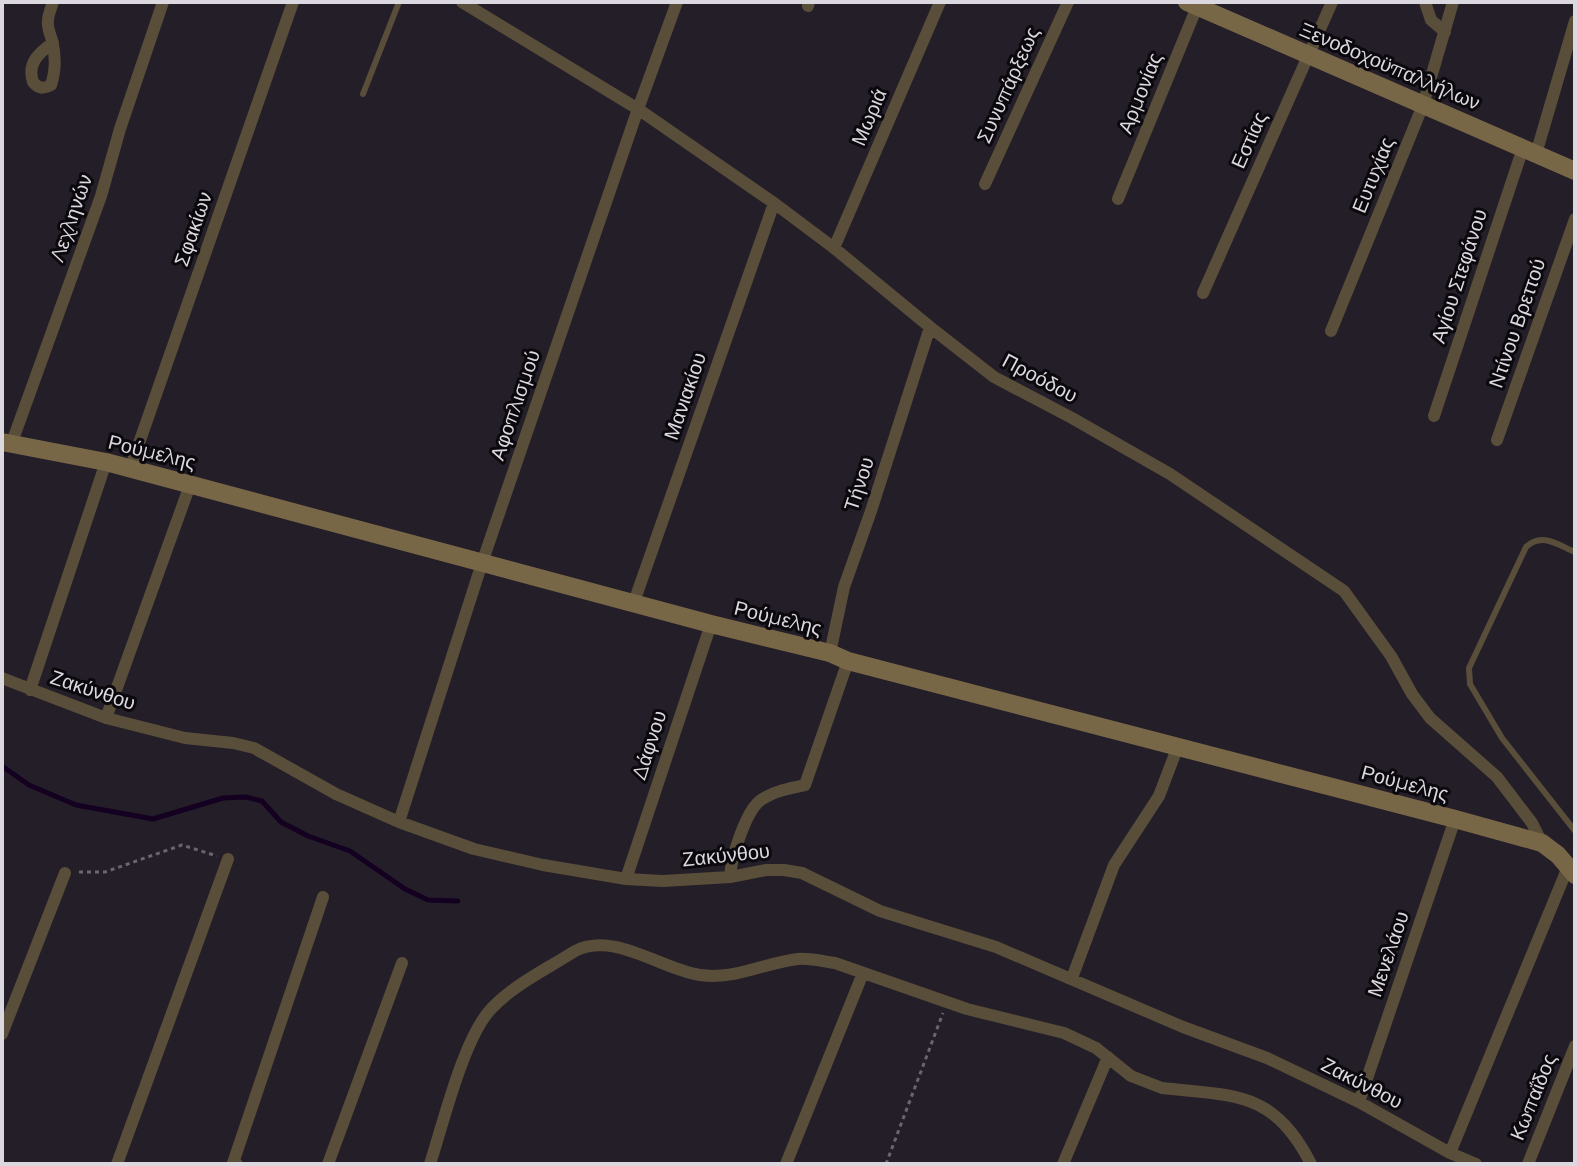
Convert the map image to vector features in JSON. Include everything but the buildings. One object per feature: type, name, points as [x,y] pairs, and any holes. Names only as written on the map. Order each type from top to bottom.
[{"type":"street","points":[[53,2],[48,21],[53,43]]},
{"type":"street","name":"Λεχληνών","points":[[7,444],[101,196],[163,2]]},
{"type":"street","name":"Σφακίων","points":[[130,469],[293,2]]},
{"type":"street","name":"Προόδου","points":[[462,2],[638,109],[774,203],[994,377],[1170,474],[1344,591],[1391,656],[1412,694],[1430,718],[1497,777],[1532,823],[1542,843]]},
{"type":"street","name":"Αφοπλισμού","points":[[399,822],[482,563],[677,2]]},
{"type":"street","name":"Μωριά","points":[[834,248],[940,2]]},
{"type":"street","name":"Συνυπάρξεως","points":[[985,184],[1068,2]]},
{"type":"street","name":"Εστίας","points":[[1203,293],[1332,2]]},
{"type":"street","points":[[1425,2],[1431,20],[1445,32]]},
{"type":"street","name":"Ευτυχίας","points":[[1331,331],[1423,105],[1453,2]]},
{"type":"street","name":"Ξενοδοχοϋπαλλήλων","points":[[1194,4],[1575,171]]},
{"type":"street","name":"Αρμονίας","points":[[1118,199],[1194,4]]},
{"type":"street","name":"Αγίου Στεφάνου","points":[[1434,416],[1575,21]]},
{"type":"street","name":"Μανιακίου","points":[[634,602],[774,203]]},
{"type":"street","name":"Ντίνου Βρεττού","points":[[1497,440],[1575,219]]},
{"type":"street","name":"Τήνου","points":[[830,653],[844,587],[930,327]]},
{"type":"street","name":"Ρούμελης","points":[[7,444],[106,462],[1542,843]]},
{"type":"street","points":[[30,690],[106,462]]},
{"type":"street","points":[[106,718],[190,485]]},
{"type":"street","name":"Δάφνου","points":[[626,879],[711,624]]},
{"type":"street","points":[[730,877],[731,860],[746,822],[759,801],[780,791],[805,785],[848,661]]},
{"type":"street","name":"Ζακύνθου","points":[[2,678],[106,718],[185,738],[254,748],[336,794],[399,822],[474,849],[626,879],[663,881],[730,877],[766,870],[802,873],[880,911],[972,938],[1183,1027],[1267,1058],[1476,1164]]},
{"type":"street","points":[[1072,978],[1114,865],[1159,796],[1178,746]]},
{"type":"street","name":"Μενελάου","points":[[1359,1102],[1455,819]]},
{"type":"street","points":[[1450,1153],[1572,871],[1542,843]]},
{"type":"street","points":[[117,1164],[228,859]]},
{"type":"street","points":[[2,1034],[65,873]]},
{"type":"street","points":[[234,1164],[323,897]]},
{"type":"street","points":[[430,1164],[477,1025],[519,986],[575,951],[590,946],[615,947],[676,970],[703,976],[733,975],[808,959],[835,963],[947,1002],[1064,1033],[1088,1043],[1131,1076],[1150,1085],[1252,1101],[1273,1112],[1311,1164]]},
{"type":"street","points":[[328,1164],[402,963]]},
{"type":"street","points":[[786,1164],[863,973]]},
{"type":"street","name":"Κωπαΐδος","points":[[1528,1164],[1575,1046]]},
{"type":"street","points":[[1063,1164],[1108,1057]]},
{"type":"lane","points":[[363,94],[399,2]]},
{"type":"lane","points":[[1575,552],[1543,539],[1526,547],[1469,668],[1470,684],[1502,738],[1575,831]]},
{"type":"path","points":[[65,873],[105,872],[182,845],[228,859]]},
{"type":"path","points":[[886,1164],[947,1002]]},
{"type":"waterway","points":[[2,766],[29,785],[76,805],[153,819],[223,798],[246,797],[262,801],[281,822],[308,836],[350,851],[405,889],[428,900],[458,901]]}]
